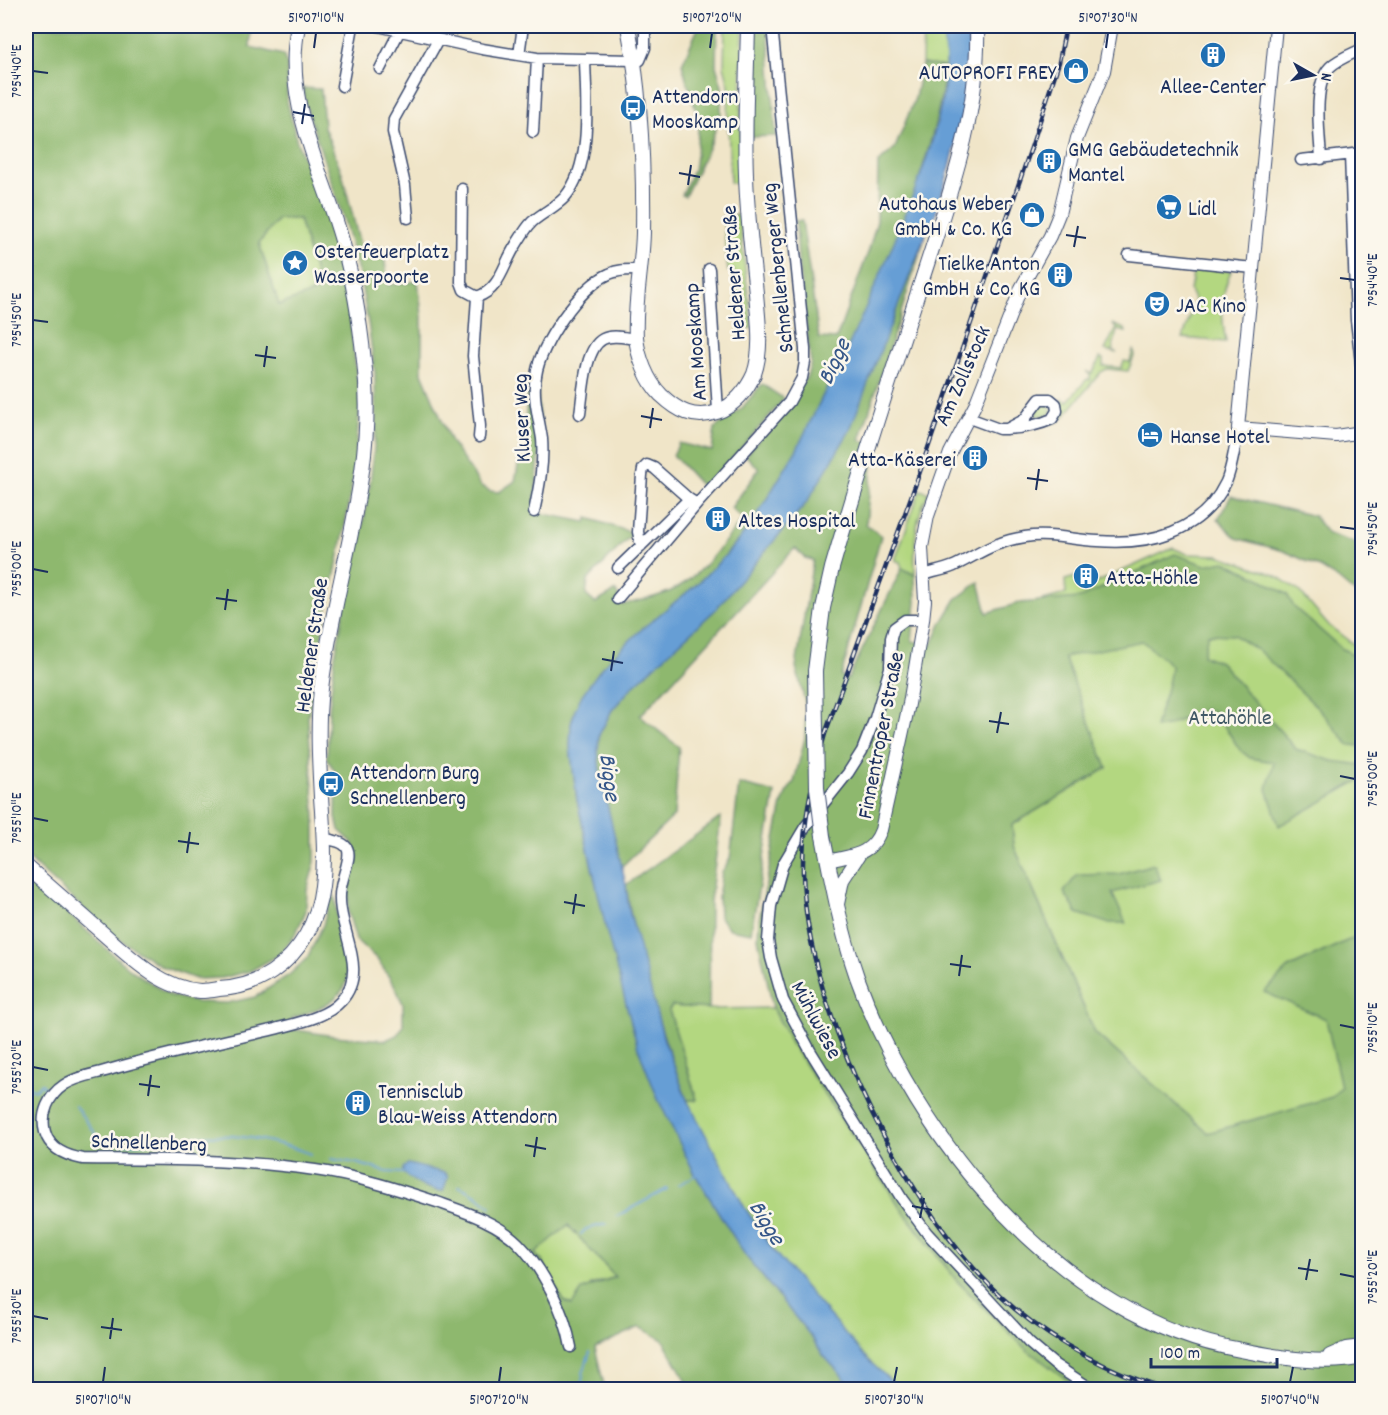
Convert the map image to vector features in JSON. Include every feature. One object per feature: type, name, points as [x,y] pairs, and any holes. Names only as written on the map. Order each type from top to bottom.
[{"type":"main road","name":"Heldener Straße","points":[[26,866],[131,957],[166,981],[200,991],[249,984],[279,967],[291,957],[307,934],[318,907],[322,889],[323,839],[318,757],[321,695],[330,623],[360,484],[366,395],[361,338],[344,246],[304,131],[297,99],[295,65],[298,26]]},
{"type":"main road","name":"Heldener Straße","points":[[628,26],[641,118],[643,235],[636,339],[646,372],[657,391],[672,405],[685,413],[696,416],[732,405],[744,392],[753,374],[758,352],[758,318],[746,176],[748,26]]},
{"type":"main road","points":[[977,26],[977,56],[972,104],[954,180],[832,568],[815,671],[817,788],[823,836],[856,975],[894,1061],[908,1087],[945,1142],[1014,1223],[1080,1280],[1148,1320],[1174,1331],[1230,1348],[1291,1358],[1320,1360],[1362,1357]]},
{"type":"main road","points":[[1320,1360],[1346,1349],[1362,1347]]},
{"type":"street","points":[[342,86],[353,26]]},
{"type":"street","points":[[378,26],[537,58],[585,60],[640,60],[644,54],[645,26]]},
{"type":"street","points":[[408,218],[405,185],[393,132],[394,119],[435,39],[430,26]]},
{"type":"street","points":[[519,55],[523,26]]},
{"type":"street","name":"Schnellenberger Weg","points":[[618,567],[693,501],[789,402],[802,378],[806,362],[771,26]]},
{"type":"street","name":"Am Zollstock","points":[[923,575],[922,547],[928,516],[950,453],[980,394],[1021,288],[1050,236],[1059,214],[1077,138],[1104,71],[1112,26]]},
{"type":"street","points":[[923,575],[953,566],[999,543],[1027,537],[1044,536],[1125,543],[1155,539],[1180,529],[1204,511],[1226,481],[1238,428],[1276,26]]},
{"type":"street","points":[[380,69],[400,30]]},
{"type":"street","points":[[1321,159],[1319,98],[1321,84],[1331,66],[1362,49]]},
{"type":"street","points":[[533,132],[537,58]]},
{"type":"street","points":[[462,189],[461,282],[464,290],[477,297],[486,294],[496,285],[510,253],[530,224],[564,199],[573,186],[585,148],[587,133],[585,60]]},
{"type":"street","points":[[1301,160],[1362,153]]},
{"type":"street","points":[[1350,155],[1355,315],[1362,372]]},
{"type":"street","points":[[1129,255],[1253,268]]},
{"type":"street","name":"Am Mooskamp","points":[[709,269],[718,411]]},
{"type":"street","name":"Kluser Weg","points":[[534,512],[543,455],[535,388],[539,358],[555,328],[591,286],[608,274],[620,270],[640,270]]},
{"type":"street","points":[[477,297],[473,356],[480,426],[479,437]]},
{"type":"street","points":[[580,414],[585,374],[595,346],[602,339],[611,336],[636,339]]},
{"type":"street","points":[[969,418],[992,428],[1007,429],[1041,423],[1050,421],[1054,417],[1057,407],[1054,401],[1041,399],[1024,420],[1007,429]]},
{"type":"street","points":[[1034,405],[1030,420],[1041,423]]},
{"type":"street","points":[[1238,428],[1336,436],[1362,432]]},
{"type":"street","points":[[641,546],[638,532],[643,469],[647,465],[654,468],[693,501]]},
{"type":"street","name":"Schnellenberger Weg","points":[[617,599],[693,501]]},
{"type":"street","name":"Finnentroper Straße","points":[[838,904],[843,880],[850,867],[860,854],[871,848],[878,839],[884,820],[909,704],[925,601],[923,575]]},
{"type":"street","name":"Mühlwiese","points":[[922,620],[905,620],[894,628],[891,638],[890,668],[862,752],[805,827],[783,864],[771,906],[768,940],[771,958],[783,1000],[811,1052],[902,1199],[927,1233],[1029,1343],[1054,1365],[1093,1389]]},
{"type":"street","name":"Schnellenberg","points":[[323,839],[338,840],[346,844],[349,851],[340,891],[340,906],[353,968],[352,981],[342,1001],[306,1021],[132,1063],[67,1083],[53,1094],[48,1103],[43,1122],[48,1140],[63,1154],[83,1160],[223,1163],[315,1170],[360,1178],[461,1211],[499,1228],[518,1243],[545,1281],[568,1328],[571,1347]]},
{"type":"street","points":[[828,861],[860,854]]},
{"type":"green space","points":[[26,26],[252,26],[250,47],[283,55],[287,65],[287,101],[297,142],[325,213],[348,303],[360,405],[354,471],[343,537],[323,629],[308,717],[315,817],[315,862],[307,890],[306,911],[295,935],[279,955],[250,971],[222,978],[196,979],[163,967],[114,936],[26,857]],"holes":[[[278,219],[299,219],[320,290],[279,305],[259,243]]]},
{"type":"green space","points":[[699,26],[717,26],[716,66],[722,86],[721,113],[711,142],[685,196],[682,195],[695,165],[699,121],[682,64]]},
{"type":"green space","points":[[725,26],[743,26],[739,183],[730,183],[729,85],[724,66]]},
{"type":"green space","points":[[753,26],[768,26],[776,136],[751,137]]},
{"type":"green space","points":[[923,26],[941,26],[946,52],[946,67],[922,64]]},
{"type":"green space","points":[[922,64],[946,67],[930,145],[904,221],[839,367],[796,451],[751,525],[696,585],[643,628],[602,667],[575,710],[571,724],[570,747],[577,800],[593,872],[638,1048],[658,1099],[696,1176],[745,1255],[810,1335],[824,1356],[855,1389],[691,1389],[663,1340],[640,1327],[595,1348],[605,1389],[590,1387],[583,1390],[26,1389],[26,876],[128,968],[169,995],[195,1002],[227,1003],[255,997],[289,975],[307,958],[323,925],[331,897],[335,897],[339,934],[348,971],[347,981],[337,997],[329,1003],[292,1018],[291,1029],[334,1036],[386,1040],[397,1035],[403,1026],[403,1004],[395,986],[377,959],[356,940],[348,912],[349,882],[358,856],[353,843],[339,830],[336,817],[337,774],[327,759],[335,656],[370,485],[376,430],[375,373],[360,278],[344,220],[306,106],[303,88],[321,89],[324,127],[342,173],[361,249],[383,247],[388,285],[418,281],[422,316],[422,373],[451,442],[481,486],[490,491],[499,492],[515,481],[525,431],[528,381],[536,375],[541,437],[534,512],[586,522],[588,518],[633,533],[588,580],[586,595],[595,603],[616,591],[622,605],[659,596],[682,585],[701,569],[743,519],[731,508],[759,469],[746,456],[807,377],[811,363],[798,262],[796,221],[802,221],[819,338],[836,339],[869,250],[877,221],[878,163],[895,148],[915,98]],"holes":[[[568,1225],[615,1277],[582,1290],[572,1305],[563,1301],[542,1261],[535,1254]]]},
{"type":"green space","points":[[739,215],[752,328],[739,329],[734,271],[728,271],[723,216]]},
{"type":"green space","points":[[278,219],[299,219],[320,290],[279,306],[259,243]]},
{"type":"green space","points":[[927,231],[860,440],[874,445],[866,524],[881,536],[841,676],[848,679],[902,568],[915,575],[916,602],[912,641],[932,645],[956,599],[979,582],[987,613],[1019,603],[1080,598],[1175,554],[1205,565],[1224,561],[1261,579],[1287,594],[1294,607],[1342,649],[1362,658],[1362,746],[1349,745],[1318,708],[1260,652],[1234,635],[1208,634],[1203,655],[1220,662],[1296,749],[1332,761],[1362,765],[1362,779],[1279,826],[1267,789],[1274,762],[1250,758],[1240,750],[1215,712],[1205,709],[1167,726],[1155,728],[1167,689],[1171,665],[1142,641],[1064,657],[1107,768],[1012,825],[1014,846],[1095,1033],[1208,1133],[1332,1097],[1341,1087],[1326,1019],[1264,992],[1290,967],[1362,934],[1362,1389],[1081,1390],[1027,1350],[957,1281],[903,1211],[792,1045],[773,1008],[758,938],[759,919],[782,804],[794,782],[805,738],[806,706],[796,667],[813,560],[805,558],[795,548],[640,716],[679,747],[674,816],[621,867],[600,774],[599,735],[612,710],[633,686],[715,610],[807,502],[891,324]]},
{"type":"green space","points":[[1194,268],[1231,271],[1222,306],[1226,342],[1183,338],[1195,301],[1190,291]]},
{"type":"green space","points":[[1112,324],[1125,329],[1126,332],[1117,330],[1112,351],[1117,353],[1105,350],[1116,328]]},
{"type":"green space","points":[[1133,350],[1135,354],[1128,371],[1107,369],[1101,372],[1060,421],[1049,424],[1062,399],[1067,402],[1087,379],[1090,380],[1090,375],[1086,371],[1092,374],[1100,358],[1103,359],[1103,366],[1121,368],[1124,361],[1130,362]]},
{"type":"green space","points":[[762,384],[784,399],[705,490],[673,455],[679,443],[712,451],[715,428],[742,408]]},
{"type":"green space","points":[[1042,403],[1048,403],[1052,410],[1049,415],[1036,416],[1035,412]]},
{"type":"green space","points":[[920,490],[929,493],[918,522],[915,543],[915,575],[902,568],[900,562],[895,560]]},
{"type":"green space","points":[[1231,496],[1314,516],[1328,534],[1362,545],[1362,599],[1337,578],[1317,566],[1284,551],[1236,538],[1218,519]]},
{"type":"green space","name":"Attahöhle","points":[[1173,548],[1187,554],[1218,555],[1275,575],[1299,591],[1327,624],[1362,651],[1362,1122],[1262,1117],[1208,1133],[1095,1033],[1014,846],[1012,825],[1107,768],[1035,602],[1066,594],[1065,580],[1083,575],[1089,586]]},
{"type":"green space","points":[[739,784],[775,793],[751,933],[729,929],[719,916],[718,897],[722,872],[730,859]]},
{"type":"green space","points":[[721,817],[710,901],[709,1009],[672,1006],[669,1010],[697,1100],[687,1100],[650,994],[636,940],[626,885]]},
{"type":"green space","points":[[1154,864],[1161,880],[1112,893],[1126,923],[1107,923],[1077,913],[1064,892],[1077,875],[1119,874]]},
{"type":"green space","points":[[672,1006],[710,1009],[773,1008],[792,1045],[903,1211],[957,1281],[1027,1350],[1081,1389],[900,1389],[869,1361],[776,1254],[745,1208],[687,1100],[697,1100],[669,1010]]},
{"type":"green space","points":[[568,1225],[615,1277],[591,1285],[573,1305],[563,1301],[542,1261],[534,1253]]},
{"type":"water","points":[[941,26],[966,26],[971,62],[966,102],[935,216],[927,231],[849,432],[807,502],[715,610],[633,686],[612,710],[599,735],[600,774],[626,885],[629,910],[664,1040],[687,1100],[745,1208],[776,1254],[869,1361],[900,1389],[855,1390],[824,1356],[810,1335],[745,1255],[696,1176],[658,1099],[638,1048],[607,933],[577,800],[570,747],[571,724],[582,695],[602,667],[643,628],[696,585],[751,525],[796,451],[839,367],[925,164],[941,106],[944,86],[946,56]]},
{"type":"water","points":[[408,1164],[445,1173],[448,1177],[443,1191],[427,1187],[403,1173],[403,1168]]},
{"type":"waterway","points":[[26,1086],[35,1090],[41,1083],[49,1092]]},
{"type":"waterway","points":[[75,1106],[101,1141],[132,1144],[216,1135],[265,1140],[311,1154]]},
{"type":"waterway","points":[[331,1159],[387,1172],[403,1173]]},
{"type":"waterway","points":[[678,1185],[696,1175]]},
{"type":"waterway","points":[[459,1186],[476,1195],[491,1207]]},
{"type":"waterway","points":[[617,1216],[667,1189]]},
{"type":"waterway","points":[[581,1234],[586,1229],[606,1224]]},
{"type":"waterway","points":[[581,1390],[583,1373],[590,1352]]},
{"type":"railway","points":[[1066,26],[1059,62],[1031,148],[915,486],[825,734],[809,803],[804,837],[803,873],[809,928],[822,988],[843,1049],[870,1110],[902,1168],[938,1223],[976,1270],[1032,1323],[1087,1357],[1167,1390]]},
{"type":"place","name":"Allee-Center","points":[[1213,55]]},
{"type":"place","name":"AUTOPROFI FREY","points":[[1076,71]]},
{"type":"place","name":"Attendorn Mooskamp","points":[[633,108]]},
{"type":"place","name":"GMG Gebäudetechnik Mantel","points":[[1049,161]]},
{"type":"place","name":"Lidl","points":[[1169,207]]},
{"type":"place","name":"Autohaus Weber GmbH & Co. KG","points":[[1032,215]]},
{"type":"place","name":"Osterfeuerplatz Wasserpoorte","points":[[295,263]]},
{"type":"place","name":"Tielke Anton GmbH & Co. KG","points":[[1060,275]]},
{"type":"place","name":"JAC Kino","points":[[1157,304]]},
{"type":"place","name":"Hanse Hotel","points":[[1150,435]]},
{"type":"place","name":"Atta-Käserei","points":[[975,458]]},
{"type":"place","name":"Altes Hospital","points":[[718,519]]},
{"type":"place","name":"Atta-Höhle","points":[[1086,576]]},
{"type":"place","name":"Attendorn Burg Schnellenberg","points":[[331,784]]},
{"type":"place","name":"Tennisclub Blau-Weiss Attendorn","points":[[358,1103]]},
{"type":"water label","name":"Bigge","points":[[833,361]]},
{"type":"water label","name":"Bigge","points":[[611,777]]},
{"type":"water label","name":"Bigge","points":[[768,1222]]}]
